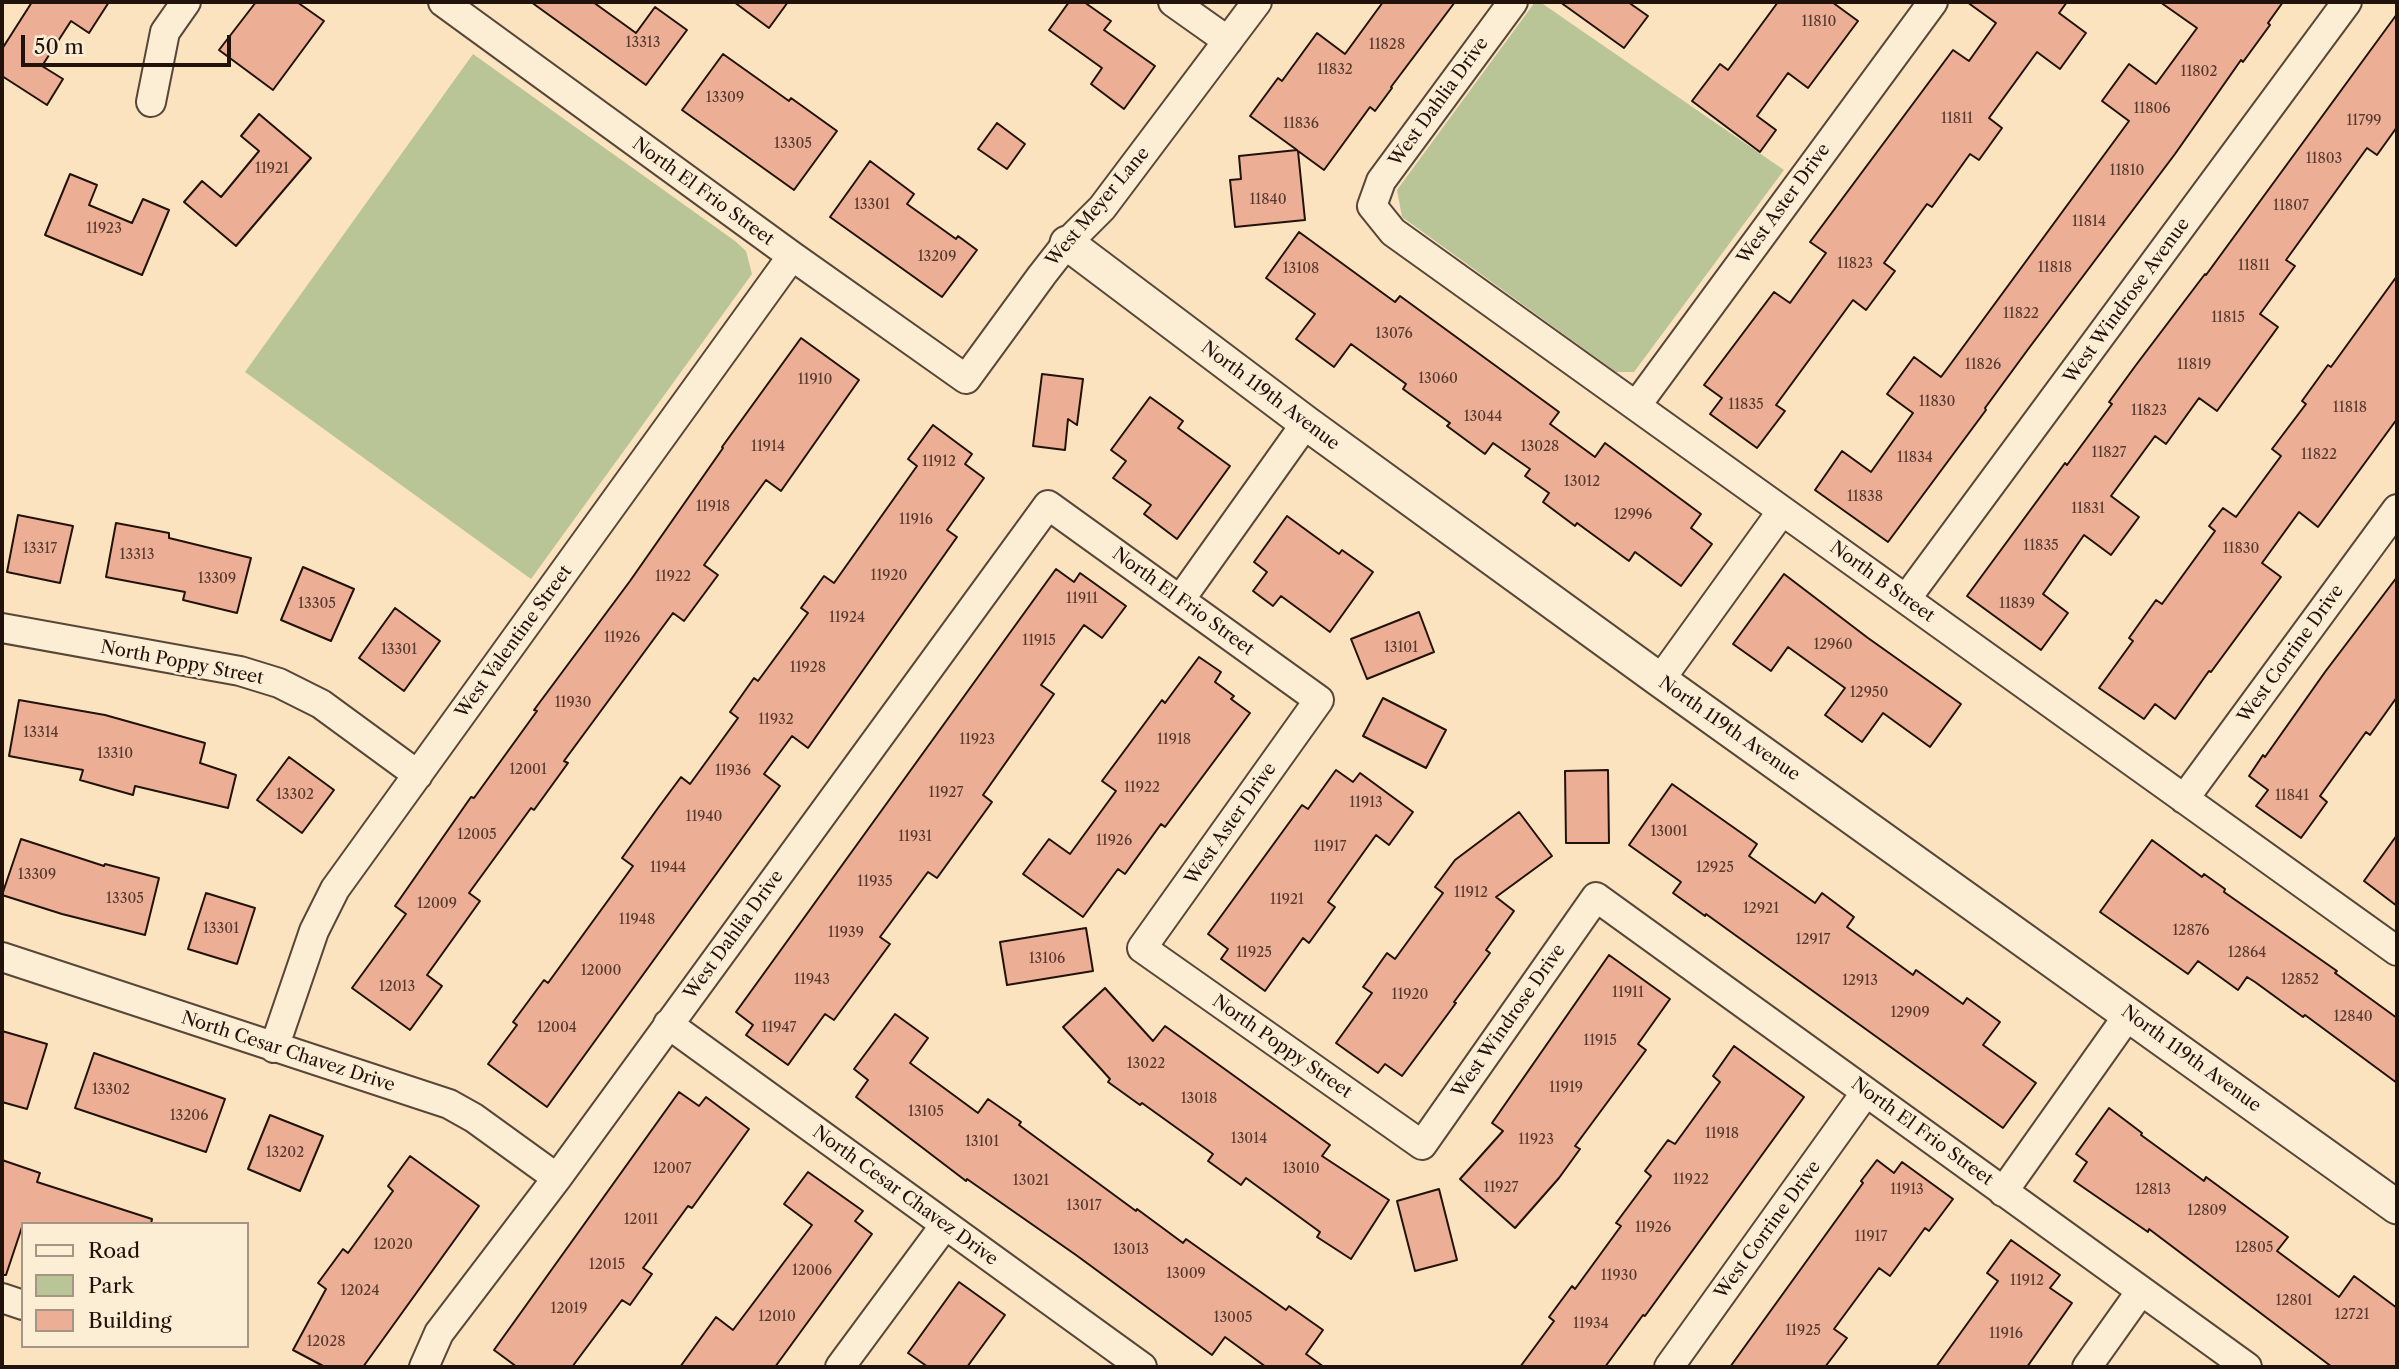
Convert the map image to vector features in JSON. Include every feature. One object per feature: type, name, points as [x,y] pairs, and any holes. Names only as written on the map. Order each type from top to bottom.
[{"type":"street","points":[[151,102],[165,32],[186,2]]},
{"type":"street","name":"North El Frio Street","points":[[443,2],[966,379]]},
{"type":"street","points":[[1173,2],[1228,41]]},
{"type":"street","name":"West Meyer Lane","points":[[966,379],[1067,243],[1102,208],[1257,2]]},
{"type":"street","name":"West Dahlia Drive","points":[[1373,206],[1381,181],[1513,2]]},
{"type":"street","name":"West Aster Drive","points":[[1636,406],[1933,2]]},
{"type":"street","name":"West Windrose Avenue","points":[[1906,599],[2347,2]]},
{"type":"street","name":"North B Street","points":[[1373,206],[1393,232],[2397,951]]},
{"type":"street","name":"North 119th Avenue","points":[[1067,243],[1306,423],[1660,680],[2397,1207]]},
{"type":"street","name":"West Valentine Street","points":[[274,1048],[314,931],[327,902],[792,256]]},
{"type":"street","points":[[1180,600],[1306,423]]},
{"type":"street","name":"North El Frio Street","points":[[1048,505],[1319,700]]},
{"type":"street","name":"West Dahlia Drive","points":[[424,1367],[439,1333],[558,1178],[1048,505]]},
{"type":"street","name":"West Corrine Drive","points":[[2184,799],[2397,509]]},
{"type":"street","points":[[1660,680],[1782,511]]},
{"type":"street","name":"North Poppy Street","points":[[2,628],[240,671],[279,682],[321,704],[418,775]]},
{"type":"street","name":"West Aster Drive","points":[[1142,948],[1319,700]]},
{"type":"street","name":"North El Frio Street","points":[[1596,897],[2247,1367]]},
{"type":"street","name":"West Windrose Drive","points":[[1422,1145],[1596,897]]},
{"type":"street","name":"North Poppy Street","points":[[1142,948],[1422,1145]]},
{"type":"street","name":"North Cesar Chavez Drive","points":[[2,957],[449,1104],[474,1118],[558,1178]]},
{"type":"street","points":[[2003,1192],[2129,1014]]},
{"type":"street","name":"North Cesar Chavez Drive","points":[[668,1024],[1142,1367]]},
{"type":"street","name":"West Corrine Drive","points":[[1669,1367],[1867,1092]]},
{"type":"street","points":[[840,1367],[945,1224]]},
{"type":"street","points":[[2087,1367],[2141,1291]]},
{"type":"street","points":[[2,1298],[21,1304]]},
{"type":"green space","points":[[1535,2],[1540,2],[1784,170],[1634,372],[1616,372],[1402,217],[1397,190]]},
{"type":"green space","points":[[473,54],[735,241],[746,251],[752,274],[531,579],[245,372]]},
{"type":"building","points":[[32,2],[109,2],[89,33],[71,21],[42,66],[63,79],[47,105],[2,76],[2,49]]},
{"type":"building","points":[[256,2],[297,2],[324,21],[273,90],[219,50]]},
{"type":"building","points":[[531,2],[593,2],[636,33],[655,7],[687,30],[646,85]]},
{"type":"building","points":[[734,2],[788,2],[769,28]]},
{"type":"building","points":[[1069,2],[1084,2],[1111,21],[1104,30],[1155,66],[1124,109],[1091,84],[1102,68],[1049,30]]},
{"type":"building","points":[[1383,2],[1455,2],[1375,111],[1370,107],[1324,170],[1298,151],[1305,220],[1235,227],[1230,180],[1241,179],[1239,156],[1297,150],[1250,116],[1278,78],[1282,81],[1317,33],[1345,54]]},
{"type":"building","points":[[1560,2],[1628,2],[1648,16],[1624,48]]},
{"type":"building","points":[[1778,2],[1832,2],[1858,21],[1808,88],[1788,73],[1757,116],[1776,130],[1760,152],[1692,101],[1720,64],[1728,70]]},
{"type":"building","points":[[1967,2],[2067,2],[2059,13],[2086,33],[2060,69],[2037,52],[1989,118],[2002,128],[1979,160],[1970,154],[1932,207],[1927,204],[1884,263],[1895,271],[1866,310],[1853,300],[1776,405],[1785,411],[1757,448],[1710,414],[1722,398],[1704,385],[1774,292],[1790,303],[1826,253],[1810,242],[1953,50],[1969,61],[1996,23]]},
{"type":"building","points":[[2160,2],[2283,2],[2243,62],[2241,60],[2175,154],[1888,542],[1815,490],[1842,451],[1871,472],[1913,413],[1887,394],[1914,357],[1941,377],[2129,121],[2102,101],[2129,64],[2156,84],[2197,28]]},
{"type":"building","points":[[2397,14],[2397,127],[2377,155],[2367,148],[2286,260],[2295,266],[2260,314],[2278,327],[2217,411],[2199,398],[2166,444],[2155,436],[2111,496],[2139,517],[2111,555],[2084,535],[2043,594],[2068,613],[2041,650],[1967,596],[2065,463],[2067,465],[2112,404],[2109,402],[2136,365],[2206,275]]},
{"type":"building","points":[[723,54],[837,131],[794,190],[682,110]]},
{"type":"building","points":[[259,114],[311,158],[236,246],[184,202],[202,181],[221,197],[259,151],[241,136]]},
{"type":"building","points":[[997,123],[1025,144],[1007,169],[978,149]]},
{"type":"building","points":[[870,161],[914,194],[907,204],[956,239],[958,236],[977,250],[942,297],[830,217]]},
{"type":"building","points":[[70,174],[97,185],[89,205],[132,223],[143,199],[169,210],[142,275],[45,235]]},
{"type":"building","points":[[1299,232],[1395,302],[1400,296],[1559,412],[1550,424],[1595,457],[1605,443],[1701,514],[1691,528],[1712,544],[1681,586],[1635,552],[1629,561],[1577,523],[1575,526],[1543,502],[1549,493],[1525,476],[1530,469],[1493,443],[1485,454],[1447,426],[1450,423],[1403,389],[1406,384],[1351,344],[1334,367],[1296,339],[1315,314],[1266,278]]},
{"type":"building","points":[[2397,276],[2397,419],[2318,527],[2299,512],[2262,563],[2281,577],[2175,719],[2155,704],[2144,719],[2099,688],[2133,641],[2129,638],[2156,600],[2162,604],[2215,531],[2209,526],[2223,508],[2236,517],[2281,456],[2272,449],[2306,404],[2302,401],[2328,365],[2331,367]]},
{"type":"building","points":[[801,338],[859,380],[781,491],[766,480],[704,565],[718,575],[684,621],[673,613],[564,761],[568,763],[534,810],[531,808],[469,893],[480,901],[427,975],[442,986],[410,1030],[352,988],[406,914],[395,906],[471,797],[474,798],[537,711],[534,710],[630,581]]},
{"type":"building","points":[[1042,374],[1083,379],[1077,425],[1068,419],[1065,450],[1033,446]]},
{"type":"building","points":[[1150,397],[1183,421],[1178,428],[1230,466],[1177,539],[1144,514],[1151,505],[1113,478],[1126,461],[1111,450]]},
{"type":"building","points":[[933,425],[972,454],[965,464],[984,478],[947,530],[957,537],[808,748],[792,736],[764,774],[780,786],[547,1107],[488,1064],[517,1025],[513,1022],[544,980],[548,983],[633,866],[622,858],[658,808],[681,777],[690,784],[738,718],[730,712],[754,678],[758,681],[808,613],[801,608],[824,576],[834,583],[917,466],[908,459]]},
{"type":"building","points":[[18,515],[73,526],[60,583],[7,572]]},
{"type":"building","points":[[1287,516],[1339,554],[1342,550],[1373,572],[1330,632],[1281,596],[1273,606],[1253,591],[1267,572],[1254,562]]},
{"type":"building","points":[[116,523],[169,533],[169,538],[251,558],[237,613],[183,600],[185,592],[106,577]]},
{"type":"building","points":[[303,567],[354,589],[331,641],[281,620]]},
{"type":"building","points":[[1056,569],[1074,582],[1080,573],[1126,606],[1102,638],[1084,625],[1041,685],[1054,694],[983,795],[992,802],[937,878],[928,872],[880,937],[890,944],[834,1020],[825,1014],[788,1065],[746,1035],[753,1025],[736,1012]]},
{"type":"building","points":[[1784,574],[1961,704],[1930,747],[1883,713],[1862,742],[1825,715],[1845,688],[1788,647],[1771,671],[1733,644]]},
{"type":"building","points":[[2397,577],[2397,697],[2370,735],[2366,732],[2320,796],[2327,802],[2301,838],[2256,806],[2268,790],[2249,776]]},
{"type":"building","points":[[395,608],[440,641],[404,691],[359,658]]},
{"type":"building","points":[[1419,612],[1434,652],[1367,679],[1351,639]]},
{"type":"building","points":[[1199,657],[1221,672],[1215,682],[1234,696],[1231,699],[1250,713],[1165,827],[1161,824],[1125,874],[1118,869],[1083,917],[1023,874],[1049,839],[1070,854],[1116,791],[1102,781],[1162,700],[1165,703]]},
{"type":"building","points":[[1383,698],[1446,730],[1426,768],[1363,736]]},
{"type":"building","points":[[19,700],[105,715],[205,743],[200,763],[236,775],[228,808],[135,786],[133,795],[80,780],[83,770],[9,756]]},
{"type":"building","points":[[289,757],[334,790],[302,833],[257,800]]},
{"type":"building","points":[[1336,770],[1353,782],[1360,773],[1413,812],[1389,845],[1376,835],[1328,902],[1335,907],[1309,943],[1303,938],[1265,991],[1221,959],[1228,949],[1208,934],[1302,805],[1308,809]]},
{"type":"building","points":[[1608,770],[1609,843],[1566,843],[1565,771]]},
{"type":"building","points":[[1672,784],[1757,844],[1749,856],[1815,903],[1822,893],[1854,917],[1847,927],[1913,975],[1916,970],[1963,1004],[1967,998],[2000,1022],[1983,1045],[2036,1083],[2003,1128],[1673,893],[1681,882],[1629,845]]},
{"type":"building","points":[[1519,812],[1552,856],[1496,897],[1514,911],[1486,950],[1490,953],[1402,1076],[1385,1064],[1378,1073],[1336,1043],[1372,993],[1363,987],[1387,953],[1395,959],[1443,893],[1435,887],[1455,860]]},
{"type":"building","points":[[2397,835],[2397,906],[2364,881]]},
{"type":"building","points":[[21,839],[104,866],[105,864],[159,878],[145,935],[62,914],[2,895]]},
{"type":"building","points":[[2152,840],[2202,877],[2204,874],[2225,889],[2224,892],[2337,971],[2335,973],[2397,1018],[2397,1083],[2305,1015],[2303,1017],[2247,977],[2238,990],[2198,961],[2188,974],[2100,912]]},
{"type":"building","points":[[206,893],[255,908],[237,964],[188,949]]},
{"type":"building","points":[[1086,928],[1093,971],[1007,985],[1000,942]]},
{"type":"building","points":[[1609,955],[1670,999],[1638,1044],[1646,1050],[1575,1146],[1580,1149],[1559,1178],[1515,1228],[1460,1179],[1503,1131],[1492,1123]]},
{"type":"building","points":[[1105,988],[1153,1041],[1165,1026],[1330,1145],[1322,1156],[1389,1200],[1351,1259],[1317,1237],[1320,1232],[1246,1178],[1241,1185],[1208,1161],[1213,1154],[1108,1082],[1110,1079],[1063,1027]]},
{"type":"building","points":[[895,1014],[928,1038],[910,1063],[978,1113],[988,1099],[1136,1211],[1137,1209],[1183,1243],[1186,1239],[1286,1310],[1289,1306],[1323,1330],[1306,1354],[1324,1367],[1266,1367],[1225,1337],[1212,1355],[1076,1255],[967,1179],[966,1181],[856,1097],[868,1080],[854,1069]]},
{"type":"building","points":[[2,1031],[47,1044],[27,1109],[2,1102]]},
{"type":"building","points":[[1734,1046],[1804,1097],[1605,1367],[1520,1367],[1554,1321],[1549,1317],[1572,1286],[1575,1289],[1621,1226],[1616,1223],[1651,1176],[1645,1171],[1668,1140],[1675,1144],[1720,1082],[1713,1076]]},
{"type":"building","points":[[94,1053],[225,1099],[206,1152],[75,1108]]},
{"type":"building","points":[[679,1092],[699,1106],[706,1097],[749,1129],[692,1208],[688,1206],[643,1268],[652,1274],[630,1305],[622,1300],[572,1367],[517,1367],[494,1350]]},
{"type":"building","points":[[2109,1108],[2204,1181],[2206,1177],[2288,1237],[2277,1251],[2339,1297],[2354,1276],[2397,1308],[2397,1367],[2332,1367],[2149,1229],[2148,1232],[2074,1181],[2087,1162],[2076,1154]]},
{"type":"building","points":[[270,1115],[323,1136],[300,1191],[248,1169]]},
{"type":"building","points":[[410,1156],[479,1206],[363,1367],[325,1367],[293,1350],[326,1289],[318,1283],[343,1249],[348,1253],[393,1191],[388,1186]]},
{"type":"building","points":[[2,1160],[40,1173],[37,1182],[152,1219],[151,1222],[21,1222],[21,1230],[6,1275],[2,1275]]},
{"type":"building","points":[[1877,1160],[1894,1173],[1902,1162],[1953,1199],[1929,1231],[1925,1228],[1890,1276],[1879,1268],[1834,1329],[1847,1338],[1825,1367],[1730,1367],[1863,1183],[1861,1181]]},
{"type":"building","points":[[808,1172],[863,1211],[855,1221],[872,1234],[775,1367],[680,1367],[716,1317],[733,1330],[812,1225],[784,1204]]},
{"type":"building","points":[[1439,1189],[1457,1260],[1415,1271],[1397,1201]]},
{"type":"building","points":[[2011,1240],[2060,1275],[2050,1288],[2072,1303],[2027,1367],[1936,1367],[1998,1281],[1987,1273]]},
{"type":"building","points":[[959,1282],[1005,1315],[967,1367],[928,1367],[908,1353]]}]
